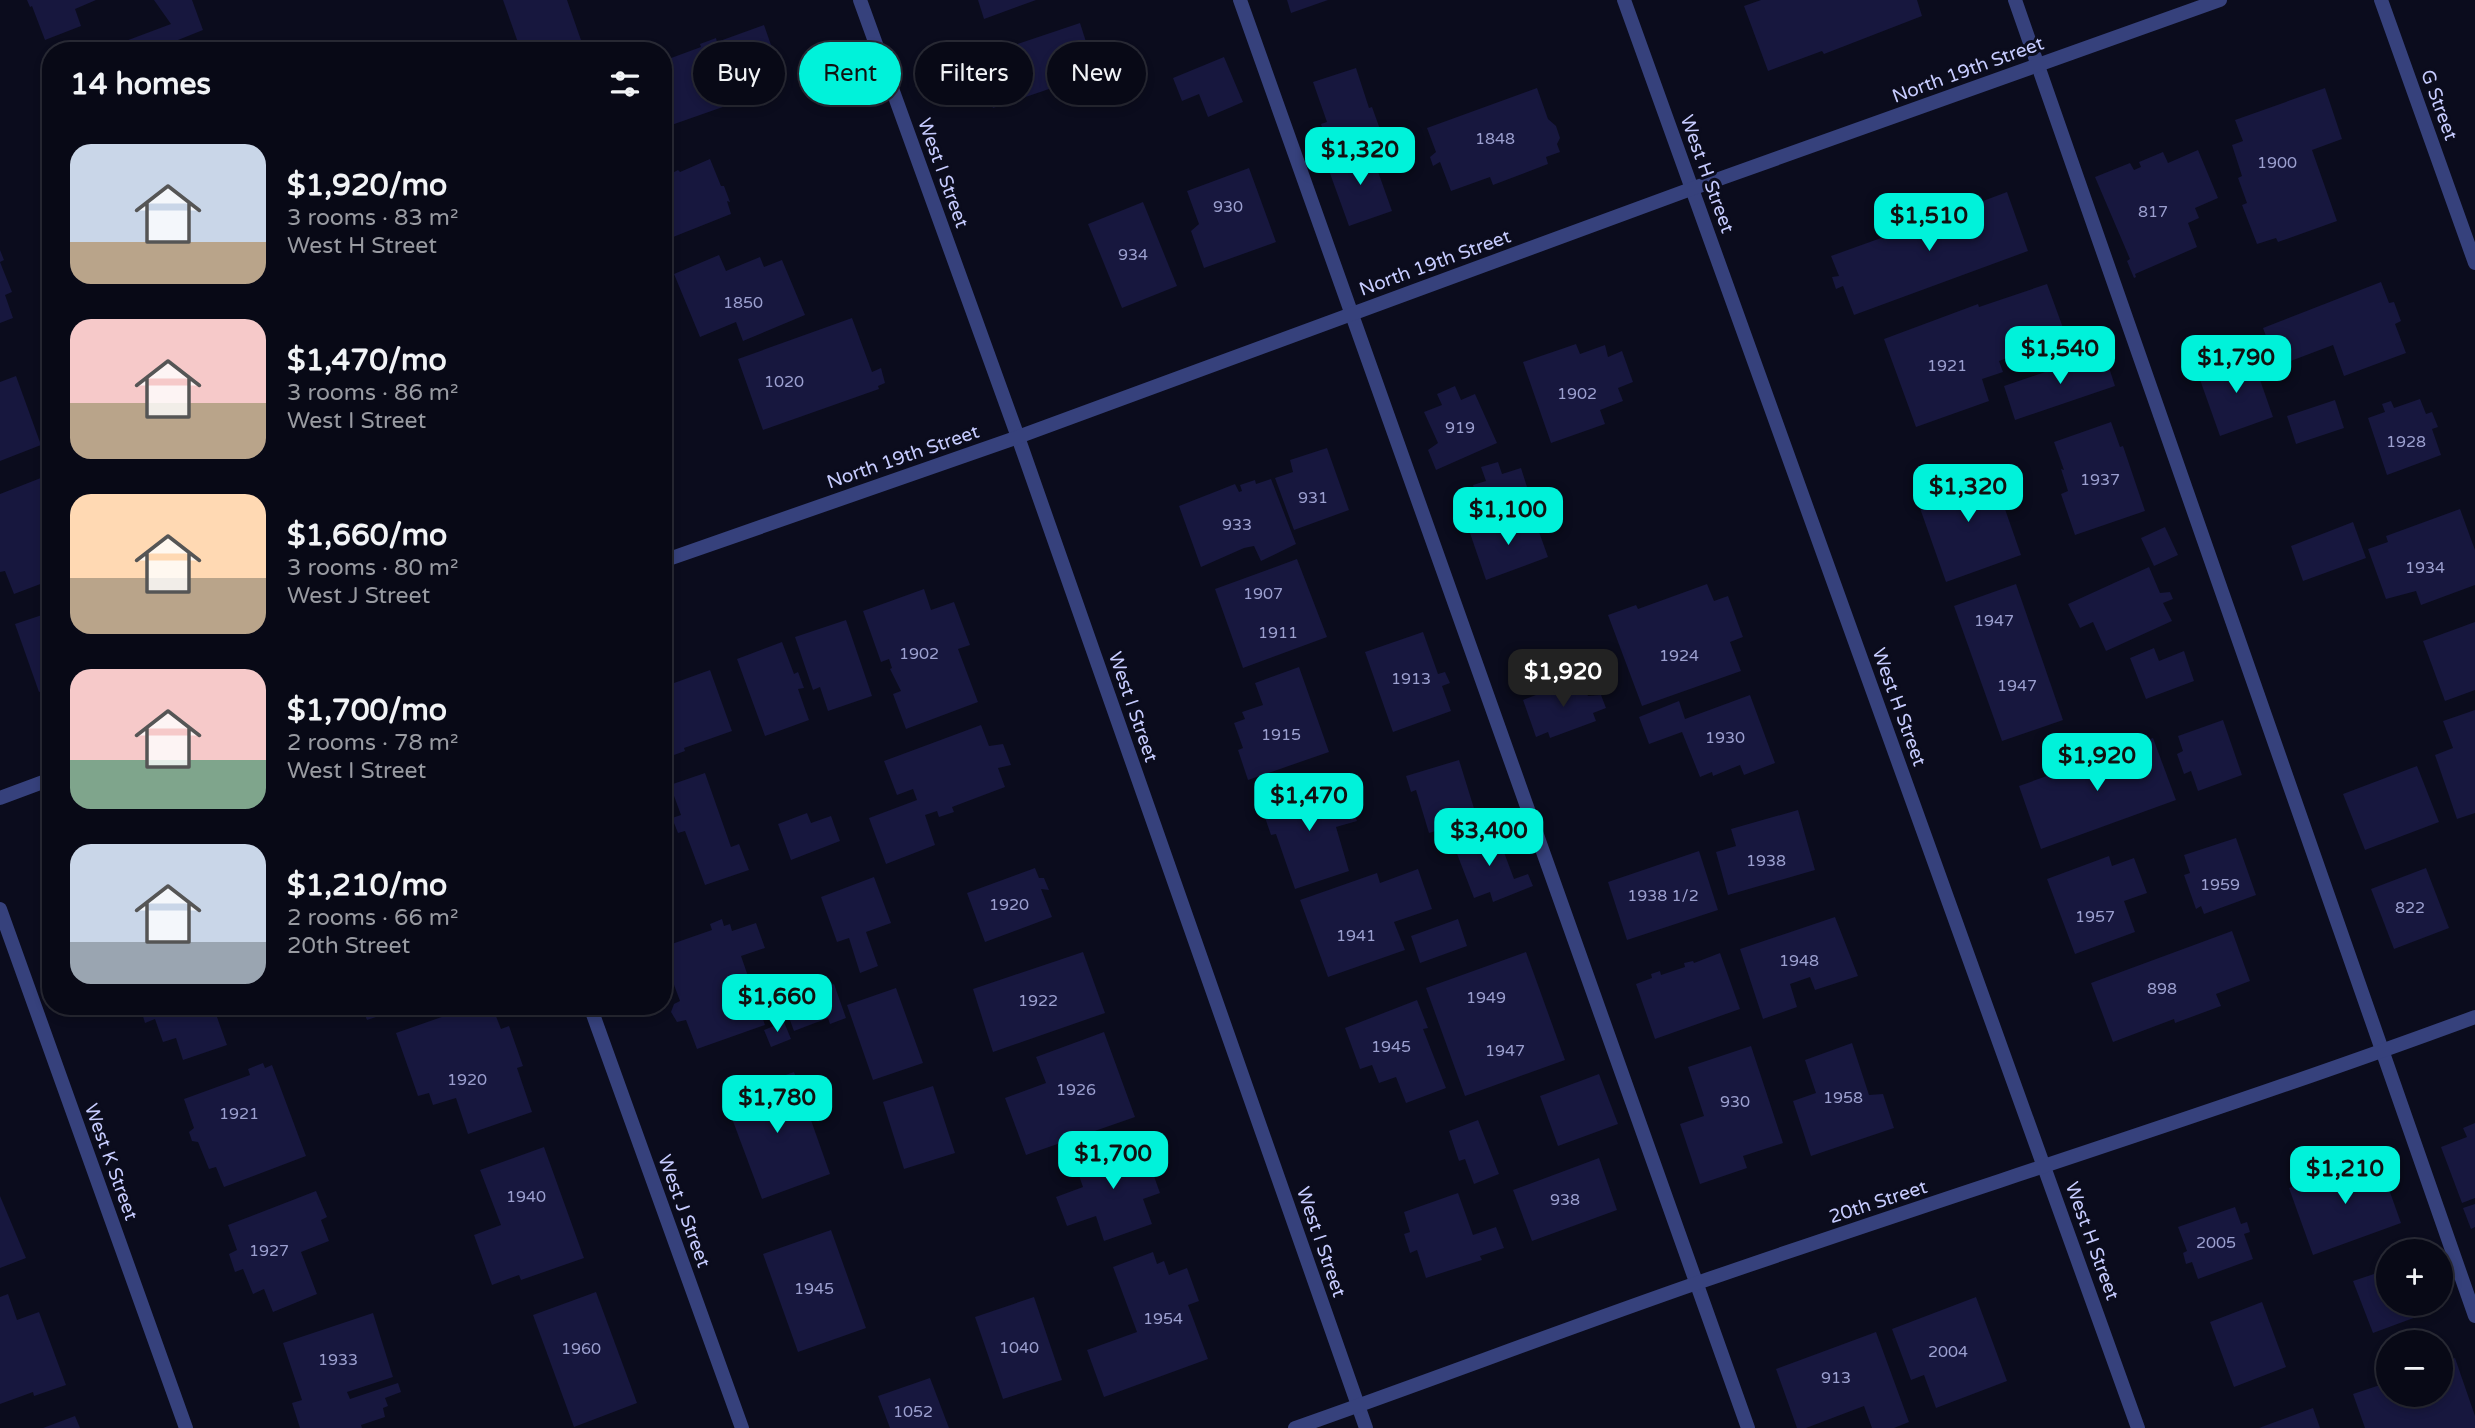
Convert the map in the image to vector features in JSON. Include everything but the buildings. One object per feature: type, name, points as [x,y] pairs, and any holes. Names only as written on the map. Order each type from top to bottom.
[{"type":"street","name":"West I Street","points":[[860,0],[1018,437],[1366,1428]]},
{"type":"street","points":[[1240,0],[1748,1428]]},
{"type":"street","name":"West H Street","points":[[1624,0],[2138,1428]]},
{"type":"street","points":[[2015,0],[2475,1316]]},
{"type":"street","name":"North 19th Street","points":[[672,558],[1018,437],[1691,189],[2220,0]]},
{"type":"street","name":"G Street","points":[[2381,0],[2475,263]]},
{"type":"street","points":[[0,798],[42,782]]},
{"type":"street","name":"West K Street","points":[[0,909],[186,1428]]},
{"type":"street","name":"West J Street","points":[[593,1015],[742,1428]]},
{"type":"street","name":"20th Street","points":[[1295,1428],[1697,1283],[2045,1167],[2475,1017]]}]
